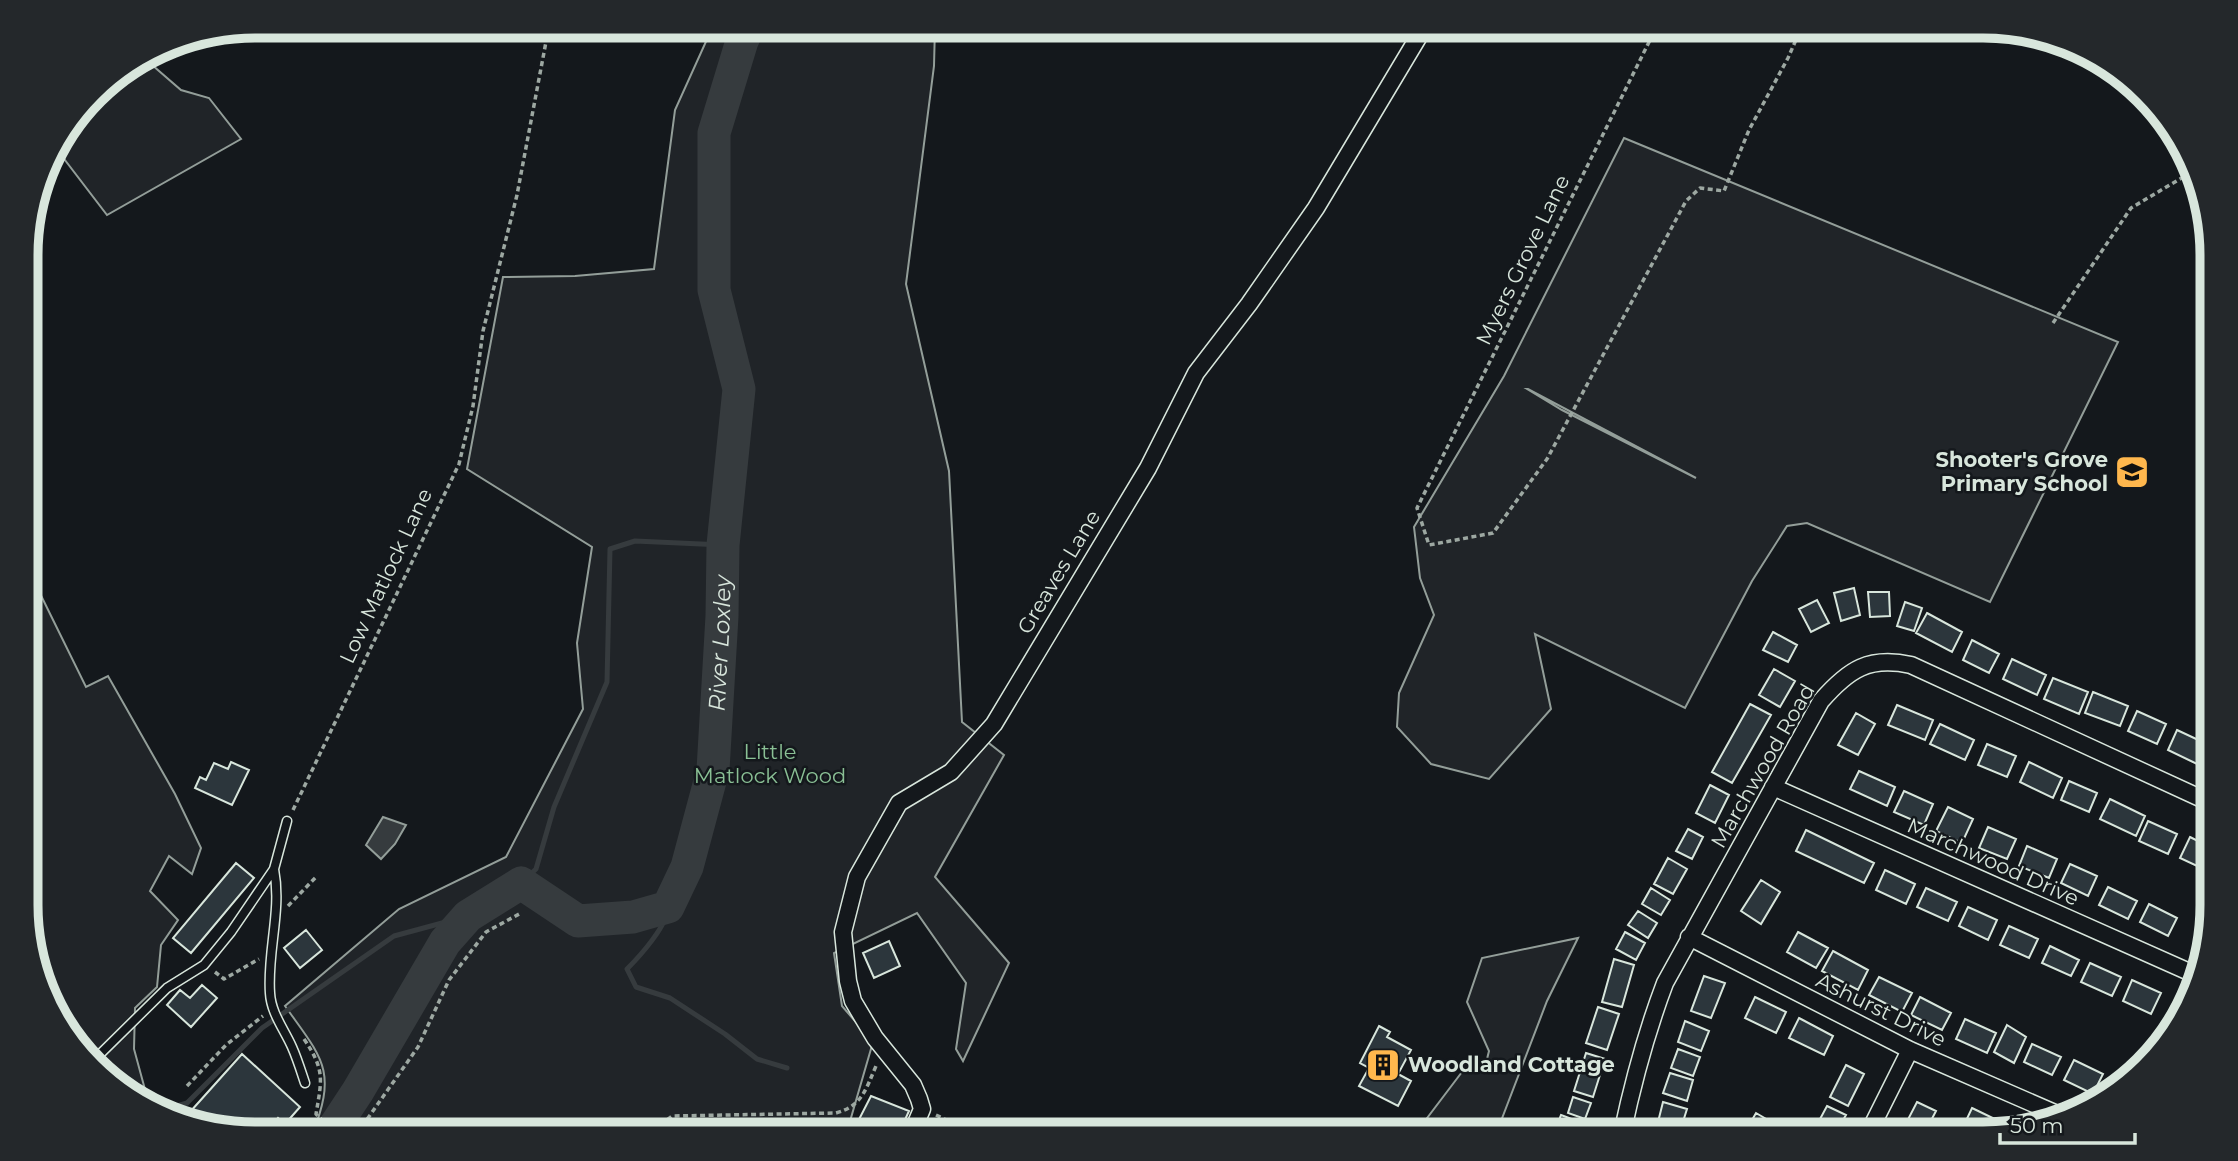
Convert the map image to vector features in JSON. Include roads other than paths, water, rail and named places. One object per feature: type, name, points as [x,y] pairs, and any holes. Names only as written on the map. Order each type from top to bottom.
[{"type":"street","name":"Greaves Lane","points":[[916,1123],[922,1109],[913,1085],[884,1049],[853,1001],[848,981],[843,932],[857,877],[899,803],[951,772],[993,723],[1147,468],[1196,373],[1249,304],[1316,208],[1417,38]]},
{"type":"street","name":"Marchwood Road","points":[[1624,1122],[1636,1067],[1665,983],[1821,701],[1852,671],[1869,663],[1892,661],[1911,665],[2200,798]]},
{"type":"street","name":"Marchwood Drive","points":[[1773,787],[2189,972]]},
{"type":"street","name":"Ashurst Drive","points":[[1689,937],[1910,1050],[2051,1111]]},
{"type":"street","points":[[1874,1122],[1910,1050]]},
{"type":"lane","points":[[99,1055],[167,988],[204,965],[231,932],[274,869],[287,821]]},
{"type":"lane","points":[[274,869],[277,912],[271,954],[270,994],[276,1015],[293,1048],[305,1083]]},
{"type":"waterway","name":"River Loxley","points":[[337,1123],[445,942],[468,916],[521,883],[578,921],[633,917],[668,907],[687,867],[713,770],[722,616],[723,545],[739,389],[714,290],[714,133],[743,38]]},
{"type":"waterway","points":[[521,883],[536,869],[554,807],[607,682],[610,549],[635,541],[723,545]]},
{"type":"waterway","points":[[668,907],[658,931],[627,969],[636,987],[670,998],[757,1059],[787,1068]]},
{"type":"waterway","points":[[174,1107],[187,1103],[262,1028],[394,936],[468,916]]},
{"type":"place","name":"Shooter's Grove Primary School","points":[[2132,472]]},
{"type":"place","name":"Woodland Cottage","points":[[1383,1065]]},
{"type":"park label","name":"Little Matlock Wood","points":[[770,764]]}]
